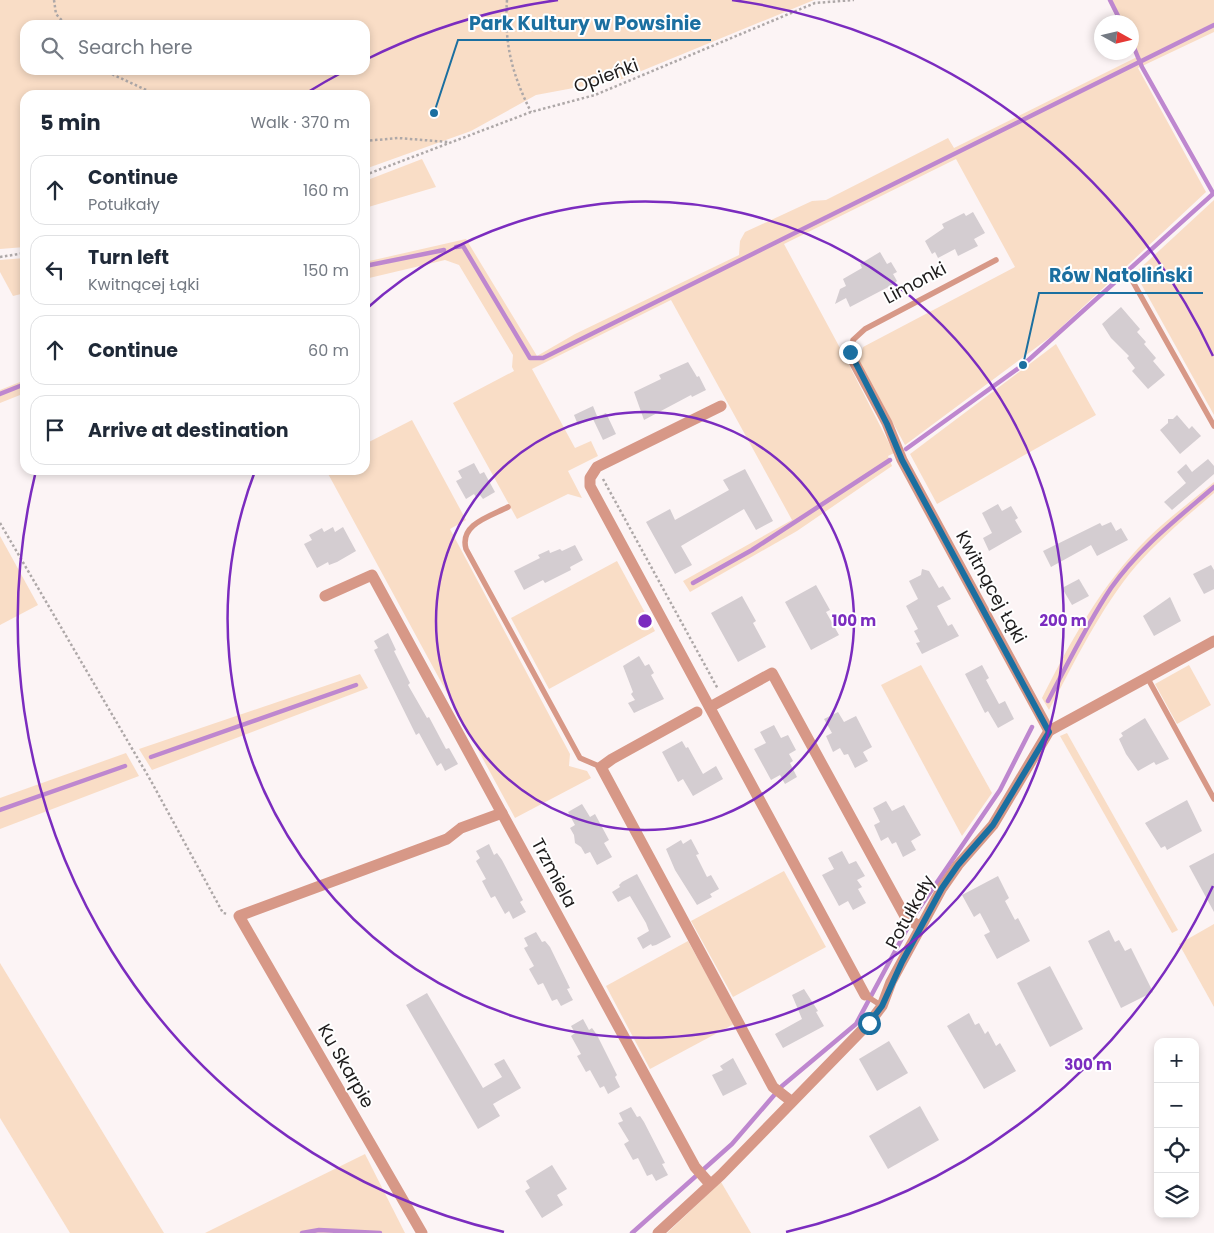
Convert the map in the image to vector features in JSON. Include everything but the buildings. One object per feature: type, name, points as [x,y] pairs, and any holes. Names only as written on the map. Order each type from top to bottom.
[{"type":"street","name":"Kwitnącej Łąki","points":[[852,358],[887,424],[902,460],[1049,732]]},
{"type":"street","points":[[721,406],[596,467],[590,478],[591,490],[865,995]]},
{"type":"street","name":"Trzmiela","points":[[325,596],[372,575],[695,1167],[707,1181]]},
{"type":"street","points":[[1049,732],[1214,641]]},
{"type":"street","points":[[710,707],[772,673],[906,918],[919,926]]},
{"type":"street","points":[[697,712],[612,759],[602,768],[773,1087],[787,1098]]},
{"type":"street","name":"Potułkały","points":[[658,1233],[787,1098],[869,1023],[919,926],[954,870],[993,825],[1049,732]]},
{"type":"street","points":[[239,916],[446,838],[462,828],[502,813]]},
{"type":"street","name":"Ku Skarpie","points":[[239,916],[422,1233]]},
{"type":"lane","name":"Limonki","points":[[852,358],[850,352],[853,340],[865,329],[996,260]]},
{"type":"lane","points":[[1132,282],[1214,426]]},
{"type":"lane","points":[[508,506],[471,526],[465,536],[466,549],[580,758],[602,768]]},
{"type":"lane","points":[[1147,678],[1214,799]]},
{"type":"lane","points":[[865,995],[879,1004]]},
{"type":"path","points":[[54,0],[56,14],[61,20]]},
{"type":"path","points":[[507,0],[507,49],[515,80],[530,112]]},
{"type":"path","name":"Opieńki","points":[[370,173],[530,112],[596,95],[815,3],[854,0]]},
{"type":"path","points":[[114,75],[146,90]]},
{"type":"path","points":[[370,141],[398,138],[450,142]]},
{"type":"path","points":[[0,257],[20,255]]},
{"type":"path","points":[[605,482],[723,699]]},
{"type":"path","points":[[0,524],[151,781],[223,913],[239,916]]},
{"type":"shaded area","points":[[0,0],[814,0],[622,79],[536,95],[471,131],[370,167],[370,90],[20,90],[20,247],[0,249]]},
{"type":"shaded area","points":[[1108,0],[1214,0],[1214,32],[1138,68],[1206,192],[1053,335],[905,445],[859,361],[863,347],[1015,267],[956,159],[784,244],[894,453],[888,456],[892,466],[797,531],[690,592],[683,581],[792,520],[671,300],[532,369],[575,448],[591,441],[598,456],[568,471],[582,498],[568,494],[517,519],[453,403],[514,371],[512,367],[513,355],[459,265],[445,260],[370,278],[370,261],[466,239],[537,356],[575,334],[739,255],[740,241],[745,232],[812,201],[826,200],[948,138],[954,148],[1131,60],[1139,60],[1139,15],[1116,15]]},
{"type":"shaded area","points":[[422,159],[436,187],[370,207],[370,179]]},
{"type":"shaded area","points":[[1214,200],[1214,415],[1135,273]]},
{"type":"shaded area","points":[[20,258],[20,294],[13,296],[0,272],[0,260]]},
{"type":"shaded area","points":[[1056,344],[1096,415],[937,504],[910,454]]},
{"type":"shaded area","points":[[20,382],[20,395],[0,403],[0,390]]},
{"type":"shaded area","points":[[412,420],[466,520],[450,529],[570,754],[569,766],[587,771],[591,778],[515,818],[329,475],[370,475],[370,441]]},
{"type":"shaded area","points":[[1214,482],[1214,493],[1155,546],[1123,582],[1089,636],[1049,710],[1042,698],[1064,656],[1101,594],[1147,539]]},
{"type":"shaded area","points":[[0,536],[38,605],[0,625]]},
{"type":"shaded area","points":[[617,561],[655,631],[549,689],[511,618]]},
{"type":"shaded area","points":[[921,665],[992,793],[962,836],[881,685]]},
{"type":"shaded area","points":[[1189,665],[1211,705],[1177,724],[1155,684]]},
{"type":"shaded area","points":[[360,674],[368,688],[152,770],[139,749]]},
{"type":"shaded area","points":[[1067,733],[1178,930],[1172,933],[1060,736]]},
{"type":"shaded area","points":[[126,753],[139,776],[0,829],[0,798]]},
{"type":"shaded area","points":[[784,871],[826,947],[733,997],[691,921]]},
{"type":"shaded area","points":[[1214,924],[1214,1007],[1179,944]]},
{"type":"shaded area","points":[[688,941],[734,1024],[650,1069],[606,986]]},
{"type":"shaded area","points":[[0,963],[164,1233],[70,1233],[0,1118]]},
{"type":"shaded area","points":[[365,1154],[405,1233],[205,1233]]},
{"type":"shaded area","points":[[721,1182],[751,1233],[667,1233]]},
{"type":"waterway","points":[[1110,0],[1118,15]]},
{"type":"waterway","points":[[456,247],[463,246],[530,358],[543,358],[1214,25]]},
{"type":"waterway","points":[[1139,60],[1213,193]]},
{"type":"waterway","points":[[906,449],[1023,365],[1214,193]]},
{"type":"waterway","points":[[370,265],[444,250]]},
{"type":"waterway","points":[[0,394],[20,386]]},
{"type":"waterway","points":[[693,583],[752,550],[890,460]]},
{"type":"waterway","points":[[1048,701],[1094,616],[1122,573],[1146,547],[1214,487]]},
{"type":"waterway","points":[[151,757],[356,685]]},
{"type":"waterway","points":[[632,1233],[732,1144],[782,1086],[856,1024],[914,916],[1000,790],[1032,727]]},
{"type":"waterway","points":[[0,810],[125,766]]},
{"type":"waterway","points":[[302,1233],[319,1230],[380,1233]]},
{"type":"place","name":"Park Kultury w Powsinie","points":[[434,113]]},
{"type":"place","name":"Rów Natoliński","points":[[1023,365]]},
{"type":"route","points":[[850,352],[887,424],[902,460],[1049,732],[993,825],[973,846],[942,888],[891,982],[882,1006],[869,1023]]}]
